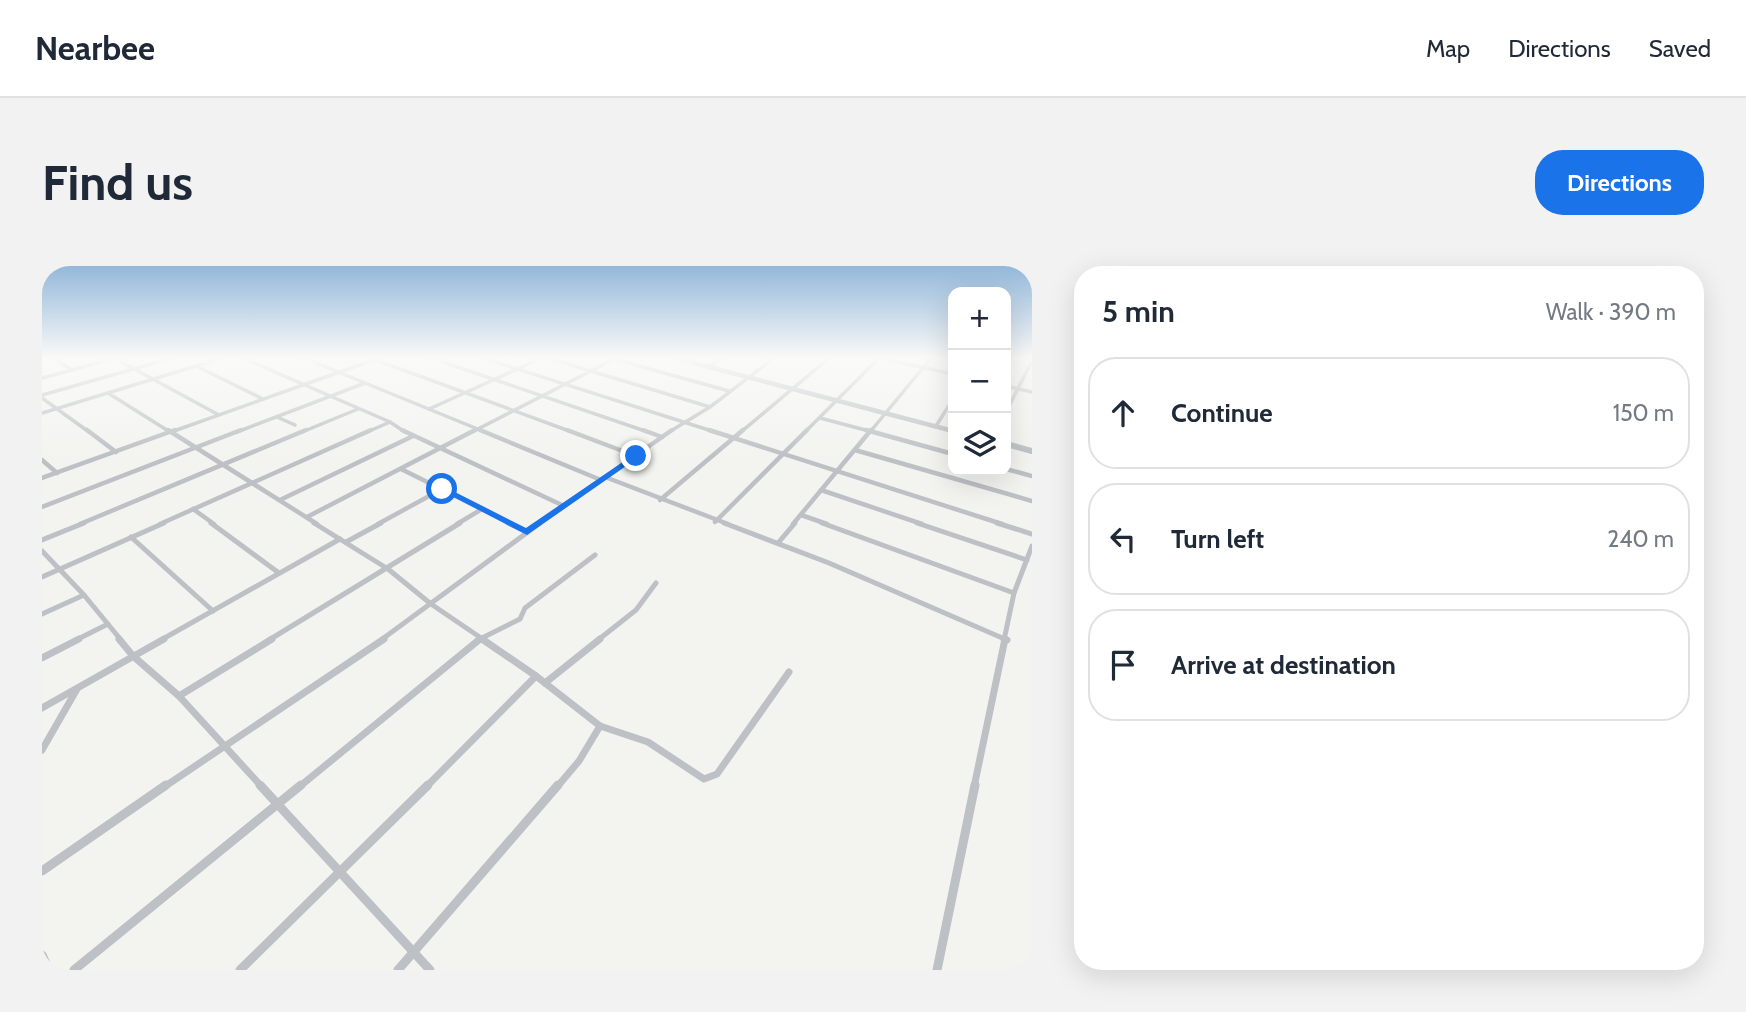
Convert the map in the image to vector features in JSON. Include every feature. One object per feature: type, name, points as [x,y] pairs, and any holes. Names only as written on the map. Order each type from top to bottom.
[{"type":"street","points":[[42,397],[62,391]]},
{"type":"street","points":[[42,413],[115,391]]},
{"type":"street","points":[[175,391],[219,415]]},
{"type":"street","points":[[245,391],[263,400]]},
{"type":"street","points":[[42,478],[288,391]]},
{"type":"street","points":[[316,391],[390,422],[439,449],[564,506]]},
{"type":"street","points":[[42,507],[345,391]]},
{"type":"street","points":[[384,391],[603,479],[778,543],[1007,640]]},
{"type":"street","points":[[458,391],[636,456]]},
{"type":"street","points":[[429,409],[469,391]]},
{"type":"street","points":[[528,391],[662,437]]},
{"type":"street","points":[[307,517],[439,449],[482,430],[554,391]]},
{"type":"street","points":[[584,391],[1032,534]]},
{"type":"street","points":[[657,391],[710,407]]},
{"type":"street","points":[[42,871],[350,662],[527,532],[662,437],[710,407],[729,391]]},
{"type":"street","points":[[660,500],[790,391]]},
{"type":"street","points":[[799,391],[948,430]]},
{"type":"street","points":[[715,522],[845,391]]},
{"type":"street","points":[[778,543],[904,391]]},
{"type":"street","points":[[108,393],[388,569],[431,604],[536,676],[600,726],[648,742],[704,779],[717,774],[789,672]]},
{"type":"street","points":[[42,397],[116,452]]},
{"type":"street","points":[[936,426],[948,407]]},
{"type":"street","points":[[42,540],[358,409]]},
{"type":"street","points":[[277,417],[295,425]]},
{"type":"street","points":[[820,418],[948,453]]},
{"type":"street","points":[[42,577],[390,422]]},
{"type":"street","points":[[280,500],[413,436]]},
{"type":"street","points":[[1011,445],[1032,451]]},
{"type":"street","points":[[855,450],[1032,501]]},
{"type":"street","points":[[42,460],[57,473]]},
{"type":"street","points":[[401,469],[527,532]]},
{"type":"street","points":[[1011,470],[1032,476]]},
{"type":"street","points":[[42,708],[279,573],[442,489]]},
{"type":"street","points":[[821,490],[1027,560]]},
{"type":"street","points":[[193,509],[279,573]]},
{"type":"street","points":[[179,696],[482,509]]},
{"type":"street","points":[[801,515],[1014,593]]},
{"type":"street","points":[[131,537],[213,611]]},
{"type":"street","points":[[937,970],[1007,640],[1014,593],[1032,546]]},
{"type":"street","points":[[42,551],[83,594],[133,656],[179,696],[430,970]]},
{"type":"street","points":[[74,970],[481,638],[520,619],[525,608],[595,555]]},
{"type":"street","points":[[545,683],[636,610],[656,583]]},
{"type":"street","points":[[42,614],[83,594]]},
{"type":"street","points":[[42,657],[108,624]]},
{"type":"street","points":[[240,970],[341,873],[536,676]]},
{"type":"street","points":[[42,750],[78,688]]},
{"type":"street","points":[[398,970],[579,761],[600,726]]},
{"type":"street","points":[[42,955],[49,970]]},
{"type":"route","points":[[442,489],[527,532],[636,456]]}]
